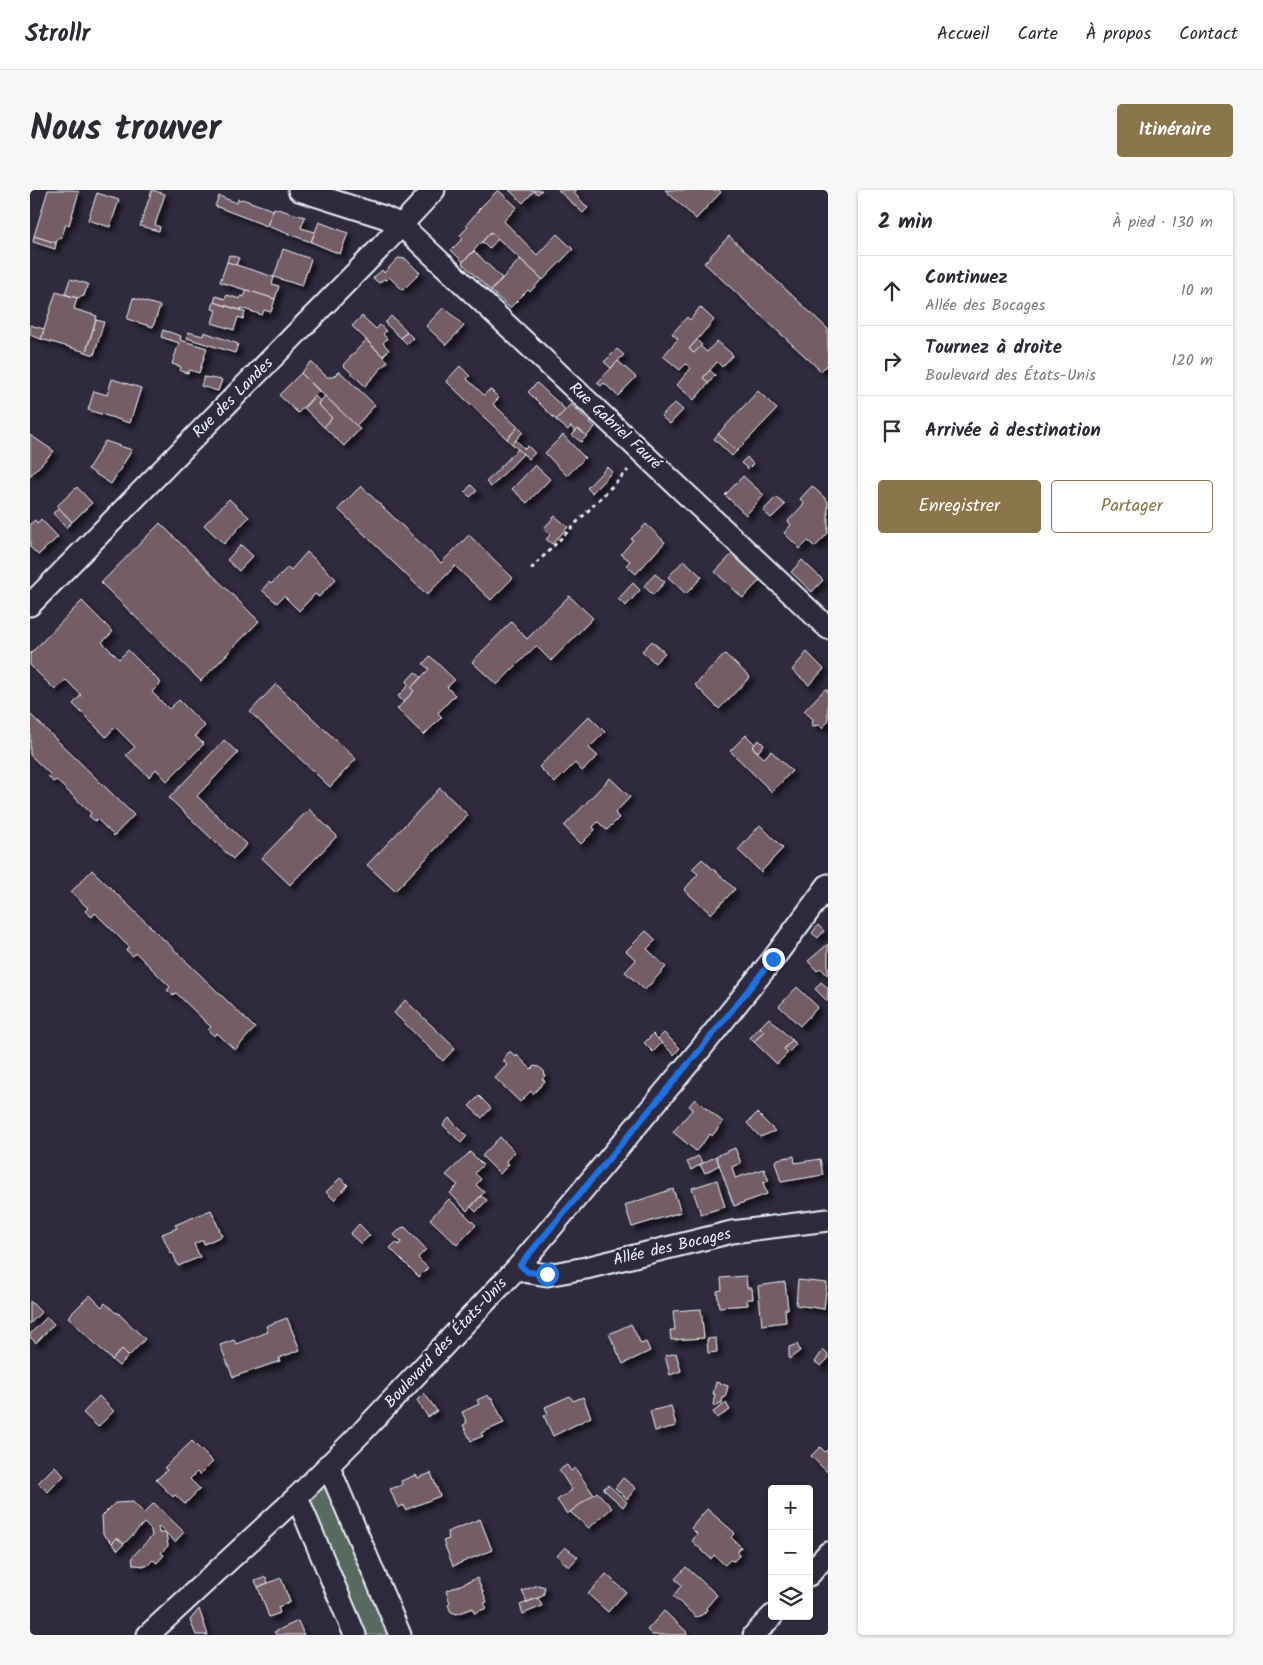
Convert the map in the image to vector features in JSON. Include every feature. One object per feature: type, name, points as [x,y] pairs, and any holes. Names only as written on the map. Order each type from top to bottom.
[{"type":"street","name":"Rue Gabriel Fauré","points":[[299,190],[384,217],[401,225],[828,628]]},
{"type":"street","name":"Rue des Landes","points":[[30,605],[434,190]]},
{"type":"street","name":"Boulevard des États-Unis","points":[[148,1635],[297,1497],[362,1432],[520,1265],[699,1051],[773,959],[828,884]]},
{"type":"street","name":"Allée des Bocages","points":[[520,1265],[528,1272],[538,1274],[569,1271],[732,1232],[828,1220]]},
{"type":"street","points":[[328,1465],[400,1635]]},
{"type":"street","points":[[297,1497],[355,1635]]},
{"type":"street","points":[[813,1570],[828,1553]]},
{"type":"street","points":[[754,1635],[768,1620]]},
{"type":"path","points":[[531,569],[644,454]]},
{"type":"green space","points":[[324,1489],[330,1491],[394,1635],[362,1635],[310,1507],[313,1494]]},
{"type":"building","points":[[48,190],[73,190],[79,192],[69,225],[66,224],[61,239],[58,238],[56,243],[34,236]]},
{"type":"building","points":[[152,190],[165,194],[155,225],[160,227],[159,231],[140,226]]},
{"type":"building","points":[[498,190],[517,207],[504,221],[537,255],[557,234],[573,249],[543,280],[491,232],[463,262],[451,250],[463,238],[460,235],[468,227],[466,225]]},
{"type":"building","points":[[509,190],[542,190],[538,194],[534,191],[523,203]]},
{"type":"building","points":[[558,190],[577,190],[574,193],[588,208],[583,213]]},
{"type":"building","points":[[665,190],[719,190],[721,192],[696,219]]},
{"type":"building","points":[[97,193],[119,200],[110,227],[88,220]]},
{"type":"building","points":[[219,196],[237,203],[238,199],[242,199],[273,210],[267,226],[215,206]]},
{"type":"building","points":[[274,208],[305,217],[301,228],[315,232],[311,242],[267,226]]},
{"type":"building","points":[[319,222],[348,233],[340,254],[311,242]]},
{"type":"building","points":[[491,232],[498,239],[489,249],[482,242]]},
{"type":"building","points":[[34,236],[56,243],[55,249],[33,242]]},
{"type":"building","points":[[729,236],[828,329],[828,364],[821,371],[704,263]]},
{"type":"building","points":[[283,249],[311,259],[302,286],[274,277]]},
{"type":"building","points":[[474,251],[502,278],[491,291],[462,263]]},
{"type":"building","points":[[229,255],[239,258],[236,265],[227,262]]},
{"type":"building","points":[[398,258],[406,259],[420,273],[403,290],[389,277],[379,283],[373,278],[382,270],[384,273]]},
{"type":"building","points":[[520,259],[542,279],[530,292],[528,290],[510,308],[491,291]]},
{"type":"building","points":[[227,262],[274,277],[272,284],[279,286],[275,299],[220,282]]},
{"type":"building","points":[[70,279],[88,284],[84,296],[77,298],[65,294]]},
{"type":"building","points":[[247,290],[275,299],[271,312],[264,310],[262,315],[214,302],[216,296],[225,299],[227,295],[240,299],[241,296],[244,297]]},
{"type":"building","points":[[56,292],[77,298],[74,309],[97,316],[86,352],[41,339]]},
{"type":"building","points":[[133,298],[160,306],[153,327],[127,319]]},
{"type":"building","points":[[214,302],[245,312],[243,319],[238,317],[234,330],[212,323],[216,310],[212,309]]},
{"type":"building","points":[[444,307],[464,326],[446,345],[426,326]]},
{"type":"building","points":[[700,307],[714,320],[689,349],[694,353],[700,346],[707,352],[717,341],[733,355],[722,367],[717,362],[703,378],[709,383],[694,400],[677,385],[691,368],[686,364],[680,370],[663,356],[678,339],[672,334],[687,317],[690,320]]},
{"type":"building","points":[[362,316],[376,329],[380,325],[386,331],[383,334],[387,339],[383,343],[389,350],[383,356],[352,326]]},
{"type":"building","points":[[391,316],[407,331],[401,338],[385,323]]},
{"type":"building","points":[[96,320],[104,322],[94,355],[86,352]]},
{"type":"building","points":[[30,325],[44,329],[41,339],[30,335]]},
{"type":"building","points":[[163,330],[181,336],[180,340],[207,348],[199,373],[190,370],[188,373],[180,371],[181,367],[172,364],[179,343],[161,337]]},
{"type":"building","points":[[188,332],[203,336],[204,332],[238,344],[235,353],[187,338]]},
{"type":"building","points":[[407,332],[413,338],[407,344],[401,338]]},
{"type":"building","points":[[366,340],[388,361],[365,386],[343,365]]},
{"type":"building","points":[[697,340],[702,345],[694,353],[689,349]]},
{"type":"building","points":[[617,349],[624,355],[611,368],[604,362]]},
{"type":"building","points":[[618,361],[636,377],[618,396],[604,383],[601,386],[597,383]]},
{"type":"building","points":[[311,362],[327,377],[333,377],[339,371],[375,405],[356,426],[301,373]]},
{"type":"building","points":[[460,366],[470,376],[467,379],[484,395],[491,390],[499,398],[493,404],[518,427],[507,439],[446,381]]},
{"type":"building","points":[[710,370],[715,375],[709,383],[703,378]]},
{"type":"building","points":[[301,373],[319,391],[298,413],[279,395]]},
{"type":"building","points":[[204,377],[222,380],[218,391],[201,386]]},
{"type":"building","points":[[112,379],[141,388],[130,423],[88,410],[94,391],[107,395]]},
{"type":"building","points":[[537,383],[566,410],[556,420],[528,392]]},
{"type":"building","points":[[758,391],[777,409],[737,451],[718,434]]},
{"type":"building","points":[[315,396],[320,401],[318,404],[332,418],[324,427],[304,408]]},
{"type":"building","points":[[325,396],[360,429],[344,446],[324,427],[332,418],[318,404]]},
{"type":"building","points":[[675,403],[683,410],[670,424],[661,416]]},
{"type":"building","points":[[571,404],[595,427],[587,436],[578,429],[575,432],[571,426],[568,430],[556,420]]},
{"type":"building","points":[[518,427],[523,432],[512,444],[507,439]]},
{"type":"building","points":[[578,429],[587,436],[581,442],[572,435]]},
{"type":"building","points":[[718,434],[737,451],[732,456],[714,439]]},
{"type":"building","points":[[30,435],[54,451],[30,476]]},
{"type":"building","points":[[563,435],[585,458],[567,476],[545,453]]},
{"type":"building","points":[[516,440],[525,449],[528,446],[535,453],[529,459],[512,444]]},
{"type":"building","points":[[105,441],[132,450],[111,484],[88,469]]},
{"type":"building","points":[[518,449],[523,454],[491,487],[486,482]]},
{"type":"building","points":[[747,457],[753,464],[748,469],[741,463]]},
{"type":"building","points":[[535,465],[550,479],[527,503],[512,489]]},
{"type":"building","points":[[607,467],[612,472],[592,493],[587,488]]},
{"type":"building","points":[[743,476],[764,495],[746,515],[725,495]]},
{"type":"building","points":[[471,485],[477,491],[470,497],[465,492]]},
{"type":"building","points":[[361,486],[441,563],[469,535],[513,578],[491,600],[455,566],[427,595],[338,509]]},
{"type":"building","points":[[812,486],[828,501],[828,533],[815,547],[808,541],[800,549],[784,533],[791,525],[788,521],[804,504],[800,499]]},
{"type":"building","points":[[77,487],[92,503],[72,522],[57,506]]},
{"type":"building","points":[[776,497],[785,505],[771,518],[763,511]]},
{"type":"building","points":[[229,499],[249,517],[224,544],[204,525]]},
{"type":"building","points":[[59,508],[72,522],[66,528],[53,513]]},
{"type":"building","points":[[555,516],[568,527],[552,544],[546,539],[550,535],[544,528]]},
{"type":"building","points":[[41,519],[58,537],[38,555],[30,547],[30,524],[35,520],[37,523]]},
{"type":"building","points":[[160,523],[259,621],[201,681],[101,583]]},
{"type":"building","points":[[646,524],[665,542],[636,574],[626,565],[630,561],[621,554],[633,540],[631,539]]},
{"type":"building","points":[[241,545],[253,556],[239,571],[227,560]]},
{"type":"building","points":[[307,552],[336,579],[319,597],[315,594],[299,611],[284,596],[277,603],[262,590],[288,567],[291,570]]},
{"type":"building","points":[[733,553],[761,579],[743,598],[715,572]]},
{"type":"building","points":[[684,560],[702,577],[686,594],[668,577]]},
{"type":"building","points":[[802,560],[823,580],[812,592],[791,572]]},
{"type":"building","points":[[655,574],[665,582],[653,595],[644,586]]},
{"type":"building","points":[[633,583],[640,590],[626,606],[618,599]]},
{"type":"building","points":[[569,596],[593,618],[551,661],[536,646],[497,685],[472,662],[511,622],[527,639]]},
{"type":"building","points":[[82,601],[113,632],[102,642],[119,659],[128,650],[161,683],[152,692],[169,709],[179,700],[205,726],[195,736],[204,744],[167,781],[156,769],[149,777],[126,755],[135,747],[115,727],[106,737],[73,704],[81,695],[66,680],[55,690],[30,665],[30,654]]},
{"type":"building","points":[[652,641],[665,653],[655,663],[642,651]]},
{"type":"building","points":[[807,652],[824,669],[809,685],[792,670]]},
{"type":"building","points":[[725,654],[750,677],[719,709],[695,685]]},
{"type":"building","points":[[430,656],[455,680],[447,687],[455,695],[438,713],[442,717],[424,735],[397,709],[414,691],[411,688],[429,669],[423,664]]},
{"type":"building","points":[[415,672],[421,677],[411,688],[414,691],[403,702],[398,696],[409,685],[406,682]]},
{"type":"building","points":[[276,684],[356,759],[330,787],[250,712]]},
{"type":"building","points":[[825,689],[828,691],[828,722],[822,728],[820,725],[812,726],[813,719],[804,711]]},
{"type":"building","points":[[30,714],[134,815],[114,836],[97,819],[95,821],[89,816],[91,813],[56,780],[53,782],[48,776],[50,774],[30,755]]},
{"type":"building","points":[[589,716],[605,732],[589,748],[598,756],[582,771],[575,763],[555,783],[539,767]]},
{"type":"building","points":[[746,735],[755,744],[752,747],[764,758],[771,751],[792,771],[772,792],[730,751]]},
{"type":"building","points":[[224,740],[238,753],[197,796],[247,844],[233,859],[169,798]]},
{"type":"building","points":[[759,740],[764,745],[758,752],[752,747]]},
{"type":"building","points":[[610,778],[630,797],[615,813],[619,818],[607,830],[598,822],[593,827],[595,830],[581,844],[564,826]]},
{"type":"building","points":[[440,788],[468,815],[395,891],[367,865]]},
{"type":"building","points":[[309,809],[337,836],[290,885],[262,858]]},
{"type":"building","points":[[760,825],[783,848],[761,872],[738,850]]},
{"type":"building","points":[[702,859],[735,889],[711,914],[684,890],[698,874],[692,869]]},
{"type":"building","points":[[92,870],[255,1028],[235,1050],[217,1033],[214,1036],[208,1030],[211,1027],[176,993],[173,996],[167,990],[170,987],[136,953],[133,956],[126,950],[129,947],[95,913],[92,917],[85,911],[88,908],[71,892]]},
{"type":"building","points":[[818,925],[824,931],[818,938],[812,933]]},
{"type":"building","points":[[646,931],[656,940],[647,949],[666,967],[645,990],[625,972],[636,960],[626,951]]},
{"type":"building","points":[[828,944],[827,975],[820,968],[817,971],[808,961]]},
{"type":"building","points":[[821,982],[828,988],[828,1002],[815,989]]},
{"type":"building","points":[[797,987],[818,1007],[800,1026],[779,1006]]},
{"type":"building","points":[[405,1000],[455,1048],[443,1061],[394,1013]]},
{"type":"building","points":[[769,1018],[792,1040],[784,1049],[788,1053],[777,1064],[754,1042],[764,1031],[760,1027]]},
{"type":"building","points":[[760,1027],[764,1031],[754,1042],[750,1038]]},
{"type":"building","points":[[664,1033],[680,1048],[674,1055],[658,1039]]},
{"type":"building","points":[[653,1034],[662,1043],[653,1052],[644,1043]]},
{"type":"building","points":[[792,1040],[796,1044],[788,1053],[784,1049]]},
{"type":"building","points":[[509,1052],[516,1057],[517,1055],[531,1069],[534,1066],[544,1071],[545,1076],[542,1079],[545,1081],[533,1094],[531,1091],[520,1102],[495,1078],[507,1065],[504,1062],[504,1058]]},
{"type":"building","points":[[479,1096],[491,1108],[482,1118],[469,1106]]},
{"type":"building","points":[[695,1099],[723,1122],[696,1151],[673,1132],[693,1109],[689,1106]]},
{"type":"building","points":[[757,1113],[775,1131],[760,1137],[747,1123]]},
{"type":"building","points":[[449,1118],[467,1136],[461,1143],[443,1125]]},
{"type":"building","points":[[500,1137],[515,1152],[506,1161],[509,1164],[500,1174],[482,1156]]},
{"type":"building","points":[[735,1148],[741,1163],[732,1167],[735,1178],[764,1169],[769,1181],[763,1183],[767,1194],[734,1206],[716,1156]]},
{"type":"building","points":[[470,1152],[483,1165],[475,1173],[481,1179],[476,1185],[484,1192],[467,1211],[450,1193],[458,1185],[446,1175]]},
{"type":"building","points":[[698,1156],[703,1163],[691,1170],[687,1162]]},
{"type":"building","points":[[716,1156],[719,1165],[705,1173],[700,1165]]},
{"type":"building","points":[[794,1156],[795,1163],[820,1159],[823,1175],[781,1182],[775,1162],[778,1159]]},
{"type":"building","points":[[340,1178],[348,1185],[334,1200],[326,1192]]},
{"type":"building","points":[[717,1180],[725,1207],[701,1214],[692,1188]]},
{"type":"building","points":[[673,1189],[681,1212],[632,1227],[625,1205]]},
{"type":"building","points":[[481,1196],[487,1200],[476,1212],[471,1207]]},
{"type":"building","points":[[449,1199],[476,1225],[457,1245],[430,1219]]},
{"type":"building","points":[[211,1210],[222,1236],[204,1244],[203,1240],[194,1244],[200,1257],[178,1266],[162,1234],[177,1228],[175,1225]]},
{"type":"building","points":[[359,1224],[370,1235],[361,1244],[350,1234]]},
{"type":"building","points":[[405,1227],[426,1249],[418,1258],[428,1268],[419,1277],[390,1248],[396,1242],[399,1245],[401,1242],[394,1235],[401,1228]]},
{"type":"building","points":[[746,1276],[747,1288],[752,1288],[753,1299],[747,1299],[748,1305],[719,1307],[717,1291],[722,1290],[721,1278]]},
{"type":"building","points":[[798,1280],[827,1283],[824,1309],[796,1305]]},
{"type":"building","points":[[785,1282],[788,1309],[785,1309],[786,1322],[762,1325],[758,1286]]},
{"type":"building","points":[[90,1295],[102,1307],[105,1303],[117,1312],[145,1339],[129,1356],[122,1349],[112,1360],[68,1317]]},
{"type":"building","points":[[30,1301],[41,1312],[30,1324]]},
{"type":"building","points":[[701,1309],[704,1338],[671,1340],[670,1330],[675,1330],[673,1311]]},
{"type":"building","points":[[47,1317],[54,1324],[36,1343],[30,1337],[30,1334]]},
{"type":"building","points":[[287,1318],[300,1350],[279,1358],[280,1361],[233,1377],[220,1345],[234,1340],[236,1344],[268,1332],[266,1326]]},
{"type":"building","points":[[631,1324],[641,1344],[646,1342],[650,1351],[623,1364],[609,1334]]},
{"type":"building","points":[[716,1338],[717,1352],[708,1353],[707,1339]]},
{"type":"building","points":[[797,1344],[800,1351],[789,1359],[789,1347]]},
{"type":"building","points":[[122,1349],[129,1356],[119,1366],[112,1360]]},
{"type":"building","points":[[823,1350],[828,1355],[828,1359],[821,1366],[815,1362]]},
{"type":"building","points":[[676,1353],[681,1371],[670,1375],[665,1356]]},
{"type":"building","points":[[716,1382],[728,1386],[725,1398],[723,1397],[722,1403],[719,1403],[718,1406],[713,1405]]},
{"type":"building","points":[[424,1393],[437,1411],[428,1417],[417,1400]]},
{"type":"building","points":[[488,1395],[490,1399],[492,1398],[504,1423],[481,1433],[483,1436],[471,1441],[463,1425],[467,1423],[462,1412],[479,1404],[477,1400]]},
{"type":"building","points":[[99,1396],[114,1411],[98,1427],[83,1413]]},
{"type":"building","points":[[570,1396],[573,1401],[583,1397],[591,1417],[553,1436],[544,1416],[548,1414],[545,1407]]},
{"type":"building","points":[[726,1403],[730,1410],[717,1418],[713,1412]]},
{"type":"building","points":[[671,1406],[676,1426],[655,1431],[650,1411]]},
{"type":"building","points":[[192,1441],[213,1462],[200,1475],[197,1472],[190,1479],[200,1489],[185,1504],[175,1495],[173,1497],[156,1480],[167,1470],[164,1468]]},
{"type":"building","points":[[820,1447],[825,1452],[828,1449],[828,1473],[811,1456]]},
{"type":"building","points":[[567,1465],[571,1471],[575,1468],[594,1495],[567,1514],[557,1500],[572,1490],[559,1470]]},
{"type":"building","points":[[55,1466],[64,1476],[48,1492],[38,1483]]},
{"type":"building","points":[[431,1473],[440,1496],[405,1510],[404,1505],[398,1508],[390,1489],[402,1485],[401,1481],[416,1475],[418,1478]]},
{"type":"building","points":[[623,1478],[636,1488],[627,1499],[615,1488]]},
{"type":"building","points":[[608,1485],[627,1502],[623,1507],[603,1489]]},
{"type":"building","points":[[597,1492],[612,1508],[589,1528],[570,1512]]},
{"type":"building","points":[[133,1502],[144,1513],[154,1503],[184,1532],[175,1542],[166,1533],[168,1546],[161,1553],[164,1555],[157,1563],[153,1560],[147,1566],[133,1565],[132,1557],[152,1536],[151,1530],[144,1523],[124,1544],[117,1538],[112,1543],[103,1534],[102,1516],[115,1503]],"holes":[[[159,1526],[166,1533],[159,1533],[158,1527]]]},
{"type":"building","points":[[707,1509],[735,1533],[731,1537],[741,1547],[738,1551],[739,1556],[734,1561],[730,1560],[725,1565],[714,1555],[711,1559],[692,1541],[697,1534],[691,1528]]},
{"type":"building","points":[[480,1519],[492,1550],[453,1566],[443,1541],[449,1539],[447,1532]]},
{"type":"building","points":[[117,1538],[124,1544],[118,1550],[112,1543]]},
{"type":"building","points":[[565,1547],[578,1557],[569,1567],[557,1556]]},
{"type":"building","points":[[686,1567],[717,1595],[706,1608],[707,1610],[702,1615],[696,1617],[673,1596],[682,1585],[675,1579]]},
{"type":"building","points":[[606,1574],[626,1592],[608,1612],[588,1594]]},
{"type":"building","points":[[266,1577],[268,1583],[258,1587],[255,1581]]},
{"type":"building","points":[[281,1578],[290,1602],[278,1607],[280,1613],[269,1617],[258,1587]]},
{"type":"building","points":[[477,1578],[487,1602],[484,1603],[487,1608],[474,1613],[473,1608],[457,1614],[451,1612],[446,1591]]},
{"type":"building","points":[[538,1585],[545,1587],[543,1596],[527,1602],[522,1591]]},
{"type":"building","points":[[538,1598],[542,1606],[523,1614],[520,1605]]},
{"type":"building","points":[[199,1609],[208,1635],[196,1635],[190,1620]]},
{"type":"building","points":[[664,1611],[686,1631],[687,1635],[652,1635],[647,1630]]},
{"type":"building","points":[[298,1621],[304,1635],[276,1635],[274,1632]]},
{"type":"route","points":[[547,1274],[528,1272],[520,1265],[699,1051],[773,959]]}]
